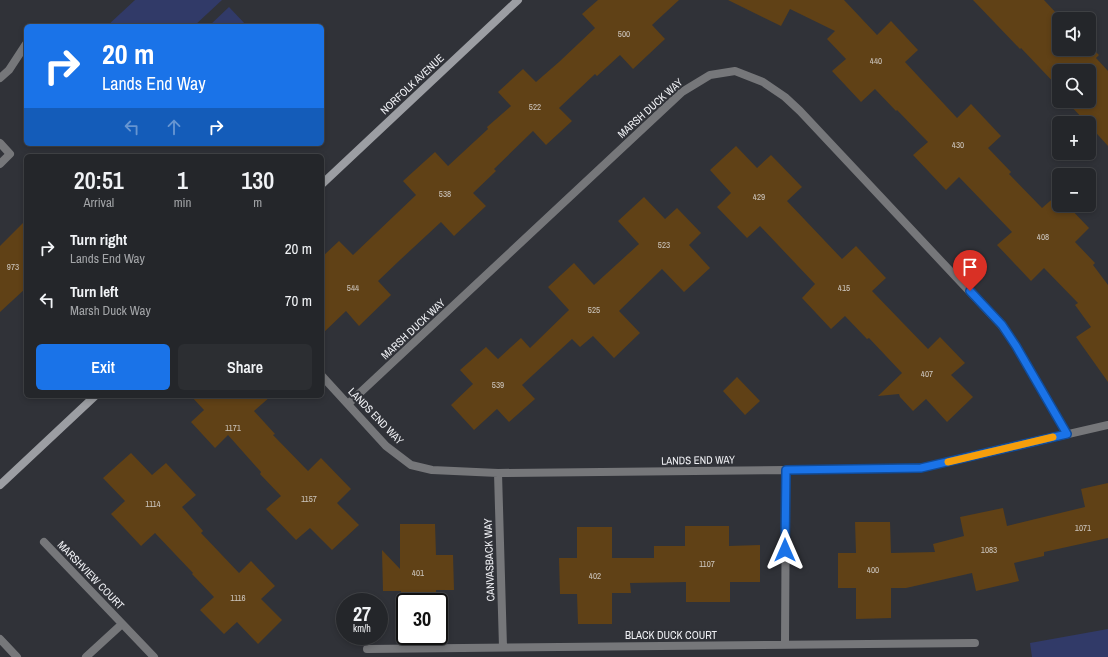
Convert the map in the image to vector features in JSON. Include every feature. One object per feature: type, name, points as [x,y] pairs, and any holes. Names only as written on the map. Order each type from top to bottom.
[{"type":"main road","name":"NORFOLK AVENUE","points":[[324,182],[518,0]]},
{"type":"main road","points":[[0,485],[93,398]]},
{"type":"street","points":[[0,78],[9,70],[24,47]]},
{"type":"street","name":"MARSH DUCK WAY","points":[[348,404],[682,92],[710,75],[735,71],[762,82],[785,97],[800,111],[1002,325],[1016,346],[1067,434]]},
{"type":"street","points":[[0,143],[10,154],[0,164]]},
{"type":"street","name":"LANDS END WAY","points":[[324,378],[386,446],[411,465],[432,470],[498,473],[921,468],[1108,424]]},
{"type":"street","points":[[785,645],[786,470]]},
{"type":"street","name":"CANVASBACK WAY","points":[[498,473],[503,647]]},
{"type":"street","name":"MARSHVIEW COURT","points":[[44,542],[154,657]]},
{"type":"street","name":"MARSHVIEW COURT","points":[[86,657],[122,624]]},
{"type":"street","points":[[0,640],[17,657]]},
{"type":"street","name":"BLACK DUCK COURT","points":[[367,648],[975,643]]},
{"type":"shaded area","points":[[135,0],[222,0],[196,24],[109,24]]},
{"type":"shaded area","points":[[229,7],[245,24],[211,24]]},
{"type":"shaded area","points":[[1108,629],[1108,657],[1032,657],[1030,643]]},
{"type":"building","points":[[598,0],[679,0],[652,25],[665,39],[633,69],[620,55],[597,76],[595,74],[559,108],[572,121],[546,145],[533,131],[494,169],[496,171],[473,193],[486,206],[454,236],[441,222],[378,281],[391,295],[359,326],[346,311],[324,332],[324,255],[339,241],[353,255],[416,195],[403,181],[435,152],[448,166],[488,129],[487,127],[511,106],[498,92],[523,69],[536,82],[595,28],[582,14]]},
{"type":"building","points":[[728,0],[844,0],[877,35],[891,21],[918,50],[905,62],[957,118],[971,104],[1001,136],[988,148],[1011,172],[1009,174],[1042,208],[1052,199],[1052,212],[1074,212],[1089,228],[1075,242],[1095,263],[1093,265],[1108,285],[1108,382],[1076,337],[1091,327],[1075,305],[1078,303],[1044,268],[1031,281],[997,245],[1012,232],[959,177],[946,190],[913,155],[928,142],[875,89],[861,102],[832,71],[846,59],[827,39],[835,31],[790,9],[781,26]]},
{"type":"building","points":[[973,0],[1044,0],[1055,12],[1052,12],[1052,56],[1096,56],[1096,52],[1099,55],[1096,58],[1108,71],[1108,146],[1096,133],[1096,116],[1080,116],[1073,108],[1096,108],[1096,64],[1052,64],[1052,81],[1021,48],[1020,49]]},
{"type":"building","points":[[736,146],[757,168],[771,155],[802,187],[787,201],[842,259],[856,246],[886,278],[872,291],[928,349],[940,337],[965,363],[951,375],[973,397],[947,422],[926,399],[913,411],[899,394],[878,396],[902,373],[869,338],[867,339],[845,316],[831,329],[802,298],[815,284],[760,226],[747,238],[717,207],[731,193],[710,170]]},
{"type":"building","points":[[644,197],[665,219],[677,208],[701,233],[689,245],[710,268],[684,292],[662,269],[619,311],[640,333],[614,358],[593,336],[580,347],[572,339],[522,385],[535,399],[509,422],[497,409],[474,430],[451,405],[473,384],[460,370],[486,347],[498,359],[521,338],[530,348],[569,310],[548,287],[574,263],[594,285],[639,244],[618,221]]},
{"type":"building","points":[[24,222],[24,290],[0,312],[0,246]]},
{"type":"building","points":[[737,377],[760,401],[745,415],[723,391]]},
{"type":"building","points":[[193,398],[269,398],[254,411],[275,434],[273,435],[308,471],[321,458],[351,489],[337,503],[359,525],[332,550],[310,528],[296,540],[266,509],[281,496],[260,474],[261,472],[228,435],[215,448],[191,422],[204,410]]},
{"type":"building","points":[[131,453],[152,475],[166,463],[196,495],[182,507],[203,531],[201,533],[239,573],[251,561],[275,586],[261,599],[282,620],[258,644],[237,622],[224,634],[200,610],[214,597],[192,574],[193,573],[155,533],[141,546],[111,514],[125,501],[103,478]]},
{"type":"building","points":[[1108,483],[1108,538],[1044,552],[1044,556],[1014,563],[1019,581],[976,591],[972,573],[906,588],[891,588],[891,618],[856,619],[856,588],[838,588],[838,553],[856,553],[855,522],[890,522],[891,553],[935,552],[933,544],[964,536],[960,517],[1003,508],[1007,526],[1085,507],[1081,489]]},
{"type":"building","points":[[400,524],[435,524],[436,555],[453,555],[454,590],[436,590],[436,593],[401,593],[401,591],[383,591],[382,550],[400,569]]},
{"type":"building","points":[[685,526],[729,526],[729,546],[760,545],[760,582],[730,582],[730,602],[686,602],[686,582],[630,583],[631,593],[612,593],[612,624],[578,624],[577,594],[560,594],[559,558],[577,558],[577,527],[612,527],[612,558],[654,558],[654,546],[685,546]]},
{"type":"slow traffic","points":[[948,462],[1053,437]]},
{"type":"route","points":[[785,550],[786,470],[921,468],[1067,434],[1016,346],[1002,325],[970,291]]}]
